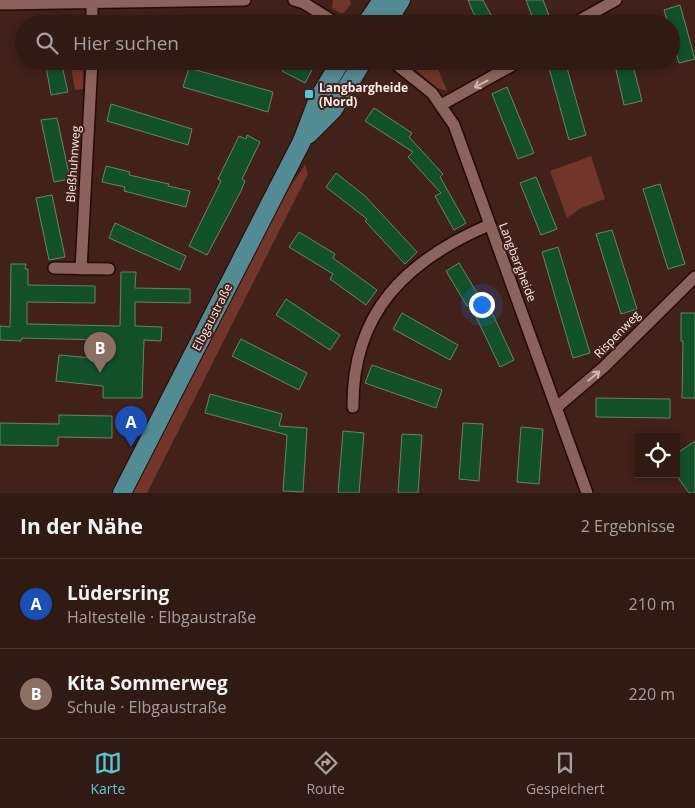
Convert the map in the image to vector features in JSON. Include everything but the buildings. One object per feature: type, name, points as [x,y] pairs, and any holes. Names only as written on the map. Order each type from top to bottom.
[{"type":"main road","points":[[372,15],[382,0]]},
{"type":"main road","points":[[392,15],[401,0]]},
{"type":"main road","name":"Elbgaustraße","points":[[122,493],[302,141],[318,99],[336,70]]},
{"type":"main road","name":"Elbgaustraße","points":[[302,141],[333,110],[357,70]]},
{"type":"street","points":[[0,4],[245,0]]},
{"type":"street","points":[[294,0],[304,3],[323,15]]},
{"type":"street","points":[[590,15],[616,0]]},
{"type":"street","points":[[92,3],[92,15]]},
{"type":"street","name":"Bleßhuhnweg","points":[[81,269],[92,70]]},
{"type":"street","name":"Langbargheide","points":[[404,70],[419,82],[441,105],[454,125],[587,493]]},
{"type":"street","points":[[441,105],[504,70]]},
{"type":"street","points":[[353,407],[353,381],[358,357],[372,319],[387,296],[429,257],[454,241],[489,226]]},
{"type":"street","points":[[54,268],[109,269]]},
{"type":"street","name":"Rispenweg","points":[[557,407],[604,367],[695,277]]},
{"type":"shaded area","points":[[333,0],[350,0],[351,4],[344,13],[340,13],[332,8]]},
{"type":"shaded area","points":[[72,70],[83,70],[83,89],[75,90]]},
{"type":"shaded area","points":[[416,70],[439,70],[447,91],[437,88]]},
{"type":"shaded area","points":[[591,156],[605,199],[581,208],[567,218],[550,171]]},
{"type":"shaded area","points":[[305,165],[308,174],[147,493],[132,493],[271,215]]},
{"type":"place","name":"Langbargheide (Nord)","points":[[309,94]]},
{"type":"place","name":"Kita Sommerweg","points":[[100,373]]},
{"type":"place","name":"Lüdersring","points":[[131,447]]}]
